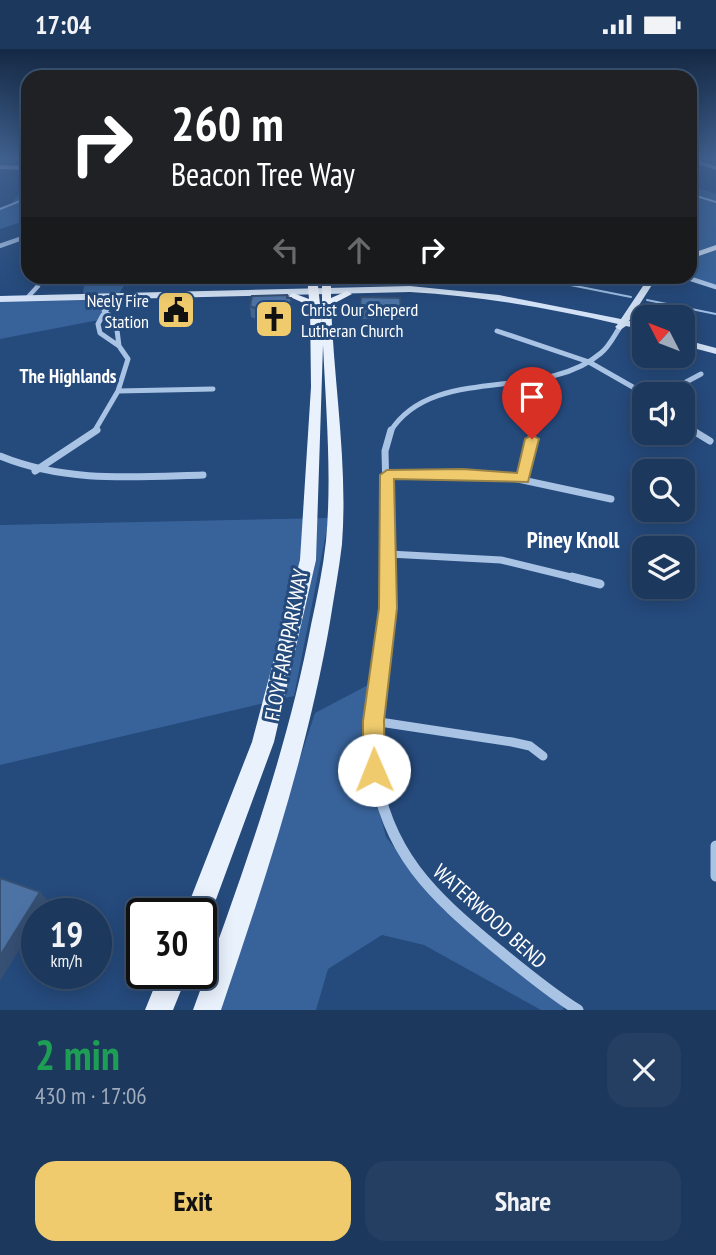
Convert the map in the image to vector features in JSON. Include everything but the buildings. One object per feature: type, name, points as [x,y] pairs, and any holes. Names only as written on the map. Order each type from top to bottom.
[{"type":"main road","points":[[697,254],[716,247]]},
{"type":"main road","points":[[622,325],[648,284]]},
{"type":"main road","points":[[315,291],[410,289],[508,296],[632,329]]},
{"type":"main road","name":"FLOY FARR PARKWAY","points":[[204,898],[263,742],[308,560],[317,400],[315,291]]},
{"type":"main road","name":"FLOY FARR PARKWAY","points":[[206,1010],[274,816],[315,658],[334,536],[335,445],[315,291]]},
{"type":"main road","points":[[0,299],[346,292],[487,300],[632,326]]},
{"type":"main road","points":[[695,339],[716,344]]},
{"type":"main road","points":[[695,345],[716,351]]},
{"type":"main road","points":[[159,1010],[168,989]]},
{"type":"street","points":[[0,246],[21,239]]},
{"type":"street","points":[[17,241],[21,242]]},
{"type":"street","points":[[697,281],[716,287]]},
{"type":"street","points":[[27,297],[38,284]]},
{"type":"street","points":[[35,471],[99,429],[118,391],[128,359],[119,347],[100,333],[98,324],[115,296]]},
{"type":"street","points":[[104,311],[111,315],[119,334],[119,347]]},
{"type":"street","name":"WATERWOOD BEND","points":[[578,1010],[552,994],[461,920],[428,888],[399,852],[379,805],[374,770],[373,721],[388,608],[386,444],[390,431],[405,415],[425,402],[460,389],[549,376],[589,362],[603,352],[622,325]]},
{"type":"street","points":[[497,331],[589,362],[632,386]]},
{"type":"street","points":[[690,382],[701,374]]},
{"type":"street","points":[[118,391],[214,389]]},
{"type":"street","points":[[695,432],[710,441]]},
{"type":"street","points":[[523,478],[532,439]]},
{"type":"street","points":[[0,456],[35,471],[72,478],[202,475]]},
{"type":"street","points":[[387,475],[463,474],[523,478],[611,499]]},
{"type":"street","points":[[388,554],[501,560],[600,584]]},
{"type":"street","points":[[373,721],[512,742],[530,746],[543,756]]},
{"type":"street","points":[[716,846],[716,876]]},
{"type":"shaded area","points":[[21,203],[21,222],[0,229],[0,207]]},
{"type":"shaded area","points":[[697,203],[716,203],[716,289],[697,282]]},
{"type":"shaded area","points":[[84,284],[125,284],[104,319],[0,339],[0,296],[83,294]]},
{"type":"shaded area","points":[[329,518],[294,696],[0,765],[0,525]]},
{"type":"shaded area","points":[[370,684],[371,779],[386,837],[444,910],[564,1007],[563,1010],[541,1010],[424,945],[382,935],[328,969],[316,1010],[217,1010],[315,713]]},
{"type":"waterway","points":[[0,209],[15,203]]},
{"type":"waterway","points":[[565,284],[631,297]]},
{"type":"waterway","points":[[647,300],[716,314]]},
{"type":"place","name":"Neely Fire Station","points":[[176,310]]},
{"type":"place","name":"Christ Our Sheperd Lutheran Church","points":[[274,319]]},
{"type":"district","name":"The Highlands","points":[[68,376]]},
{"type":"district","name":"Piney Knoll","points":[[573,539]]},
{"type":"route","points":[[374,770],[373,721],[388,608],[387,475],[463,474],[523,478],[532,439]]}]
